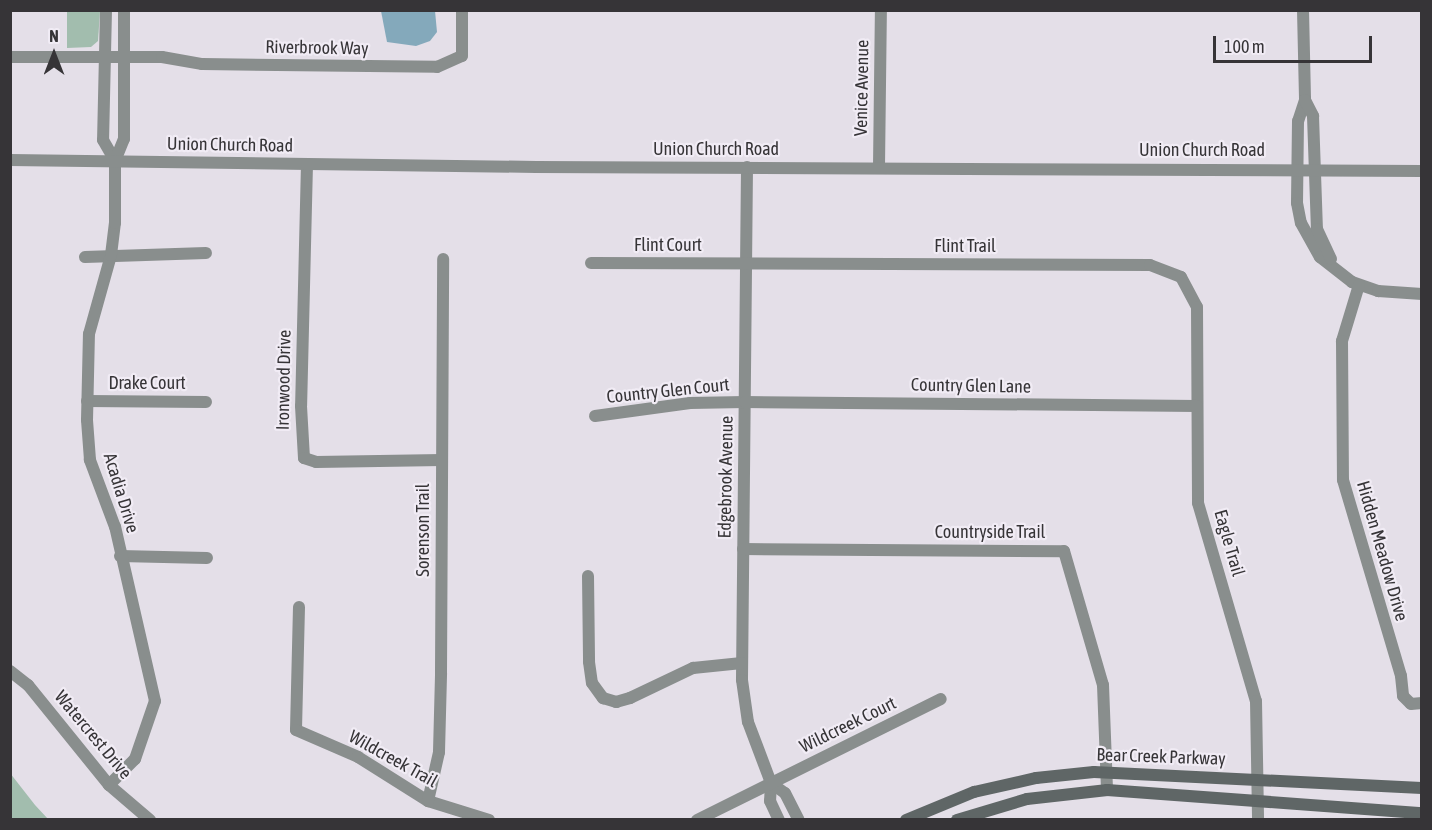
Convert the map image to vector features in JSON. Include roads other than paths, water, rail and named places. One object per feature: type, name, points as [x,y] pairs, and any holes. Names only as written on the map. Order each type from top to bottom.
[{"type":"main road","name":"Bear Creek Parkway","points":[[906,819],[997,786],[1054,775],[1107,771],[1257,781],[1422,788]]},
{"type":"main road","name":"Bear Creek Parkway","points":[[957,819],[1027,799],[1107,790],[1422,813]]},
{"type":"street","points":[[106,10],[103,57],[103,140],[115,161]]},
{"type":"street","points":[[115,161],[124,139],[124,10]]},
{"type":"street","name":"Riverbrook Way","points":[[124,57],[162,57],[202,64],[437,67],[462,56],[462,10]]},
{"type":"street","name":"Venice Avenue","points":[[879,166],[881,10]]},
{"type":"street","points":[[1303,10],[1305,100],[1298,121],[1301,223],[1320,257],[1347,279],[1378,291],[1422,294]]},
{"type":"street","points":[[10,57],[124,57]]},
{"type":"street","points":[[1305,100],[1312,116],[1319,237],[1347,279]]},
{"type":"street","name":"Union Church Road","points":[[10,160],[1422,171]]},
{"type":"street","name":"Acadia Drive","points":[[109,785],[135,759],[155,701],[108,503],[90,460],[87,401],[89,334],[111,255],[115,223],[115,161]]},
{"type":"street","name":"Ironwood Drive","points":[[307,164],[301,406],[304,458],[316,462],[442,460]]},
{"type":"street","name":"Edgebrook Avenue","points":[[747,167],[742,663],[748,722],[771,783],[770,801],[779,819]]},
{"type":"street","points":[[85,257],[206,253]]},
{"type":"street","name":"Sorenson Trail","points":[[428,801],[439,752],[444,259]]},
{"type":"street","name":"Flint Court","points":[[591,263],[746,262]]},
{"type":"street","name":"Flint Trail","points":[[746,262],[1150,265],[1181,277]]},
{"type":"street","name":"Eagle Trail","points":[[1181,277],[1197,307],[1198,503],[1255,692],[1258,819]]},
{"type":"street","name":"Hidden Meadow Drive","points":[[1359,285],[1342,341],[1342,480],[1401,676],[1403,696],[1410,704],[1422,703]]},
{"type":"street","name":"Drake Court","points":[[87,401],[206,402]]},
{"type":"street","name":"Country Glen Lane","points":[[745,402],[1197,406]]},
{"type":"street","name":"Country Glen Court","points":[[595,416],[690,403],[745,402]]},
{"type":"street","name":"Countryside Trail","points":[[743,549],[1064,551],[1101,676],[1107,790]]},
{"type":"street","points":[[120,556],[207,558]]},
{"type":"street","points":[[588,576],[589,662],[592,683],[603,698],[616,702],[630,698],[693,668],[742,663]]},
{"type":"street","name":"Wildcreek Trail","points":[[299,607],[296,730],[358,757],[428,801],[489,819]]},
{"type":"street","name":"Watercrest Drive","points":[[10,671],[28,685],[109,785],[150,819]]},
{"type":"street","name":"Wildcreek Court","points":[[771,783],[941,699]]},
{"type":"street","points":[[697,819],[771,783]]},
{"type":"street","name":"Edgebrook Avenue","points":[[771,783],[785,793],[799,819]]},
{"type":"water","points":[[381,11],[435,11],[437,32],[430,41],[416,46],[387,42]]}]
